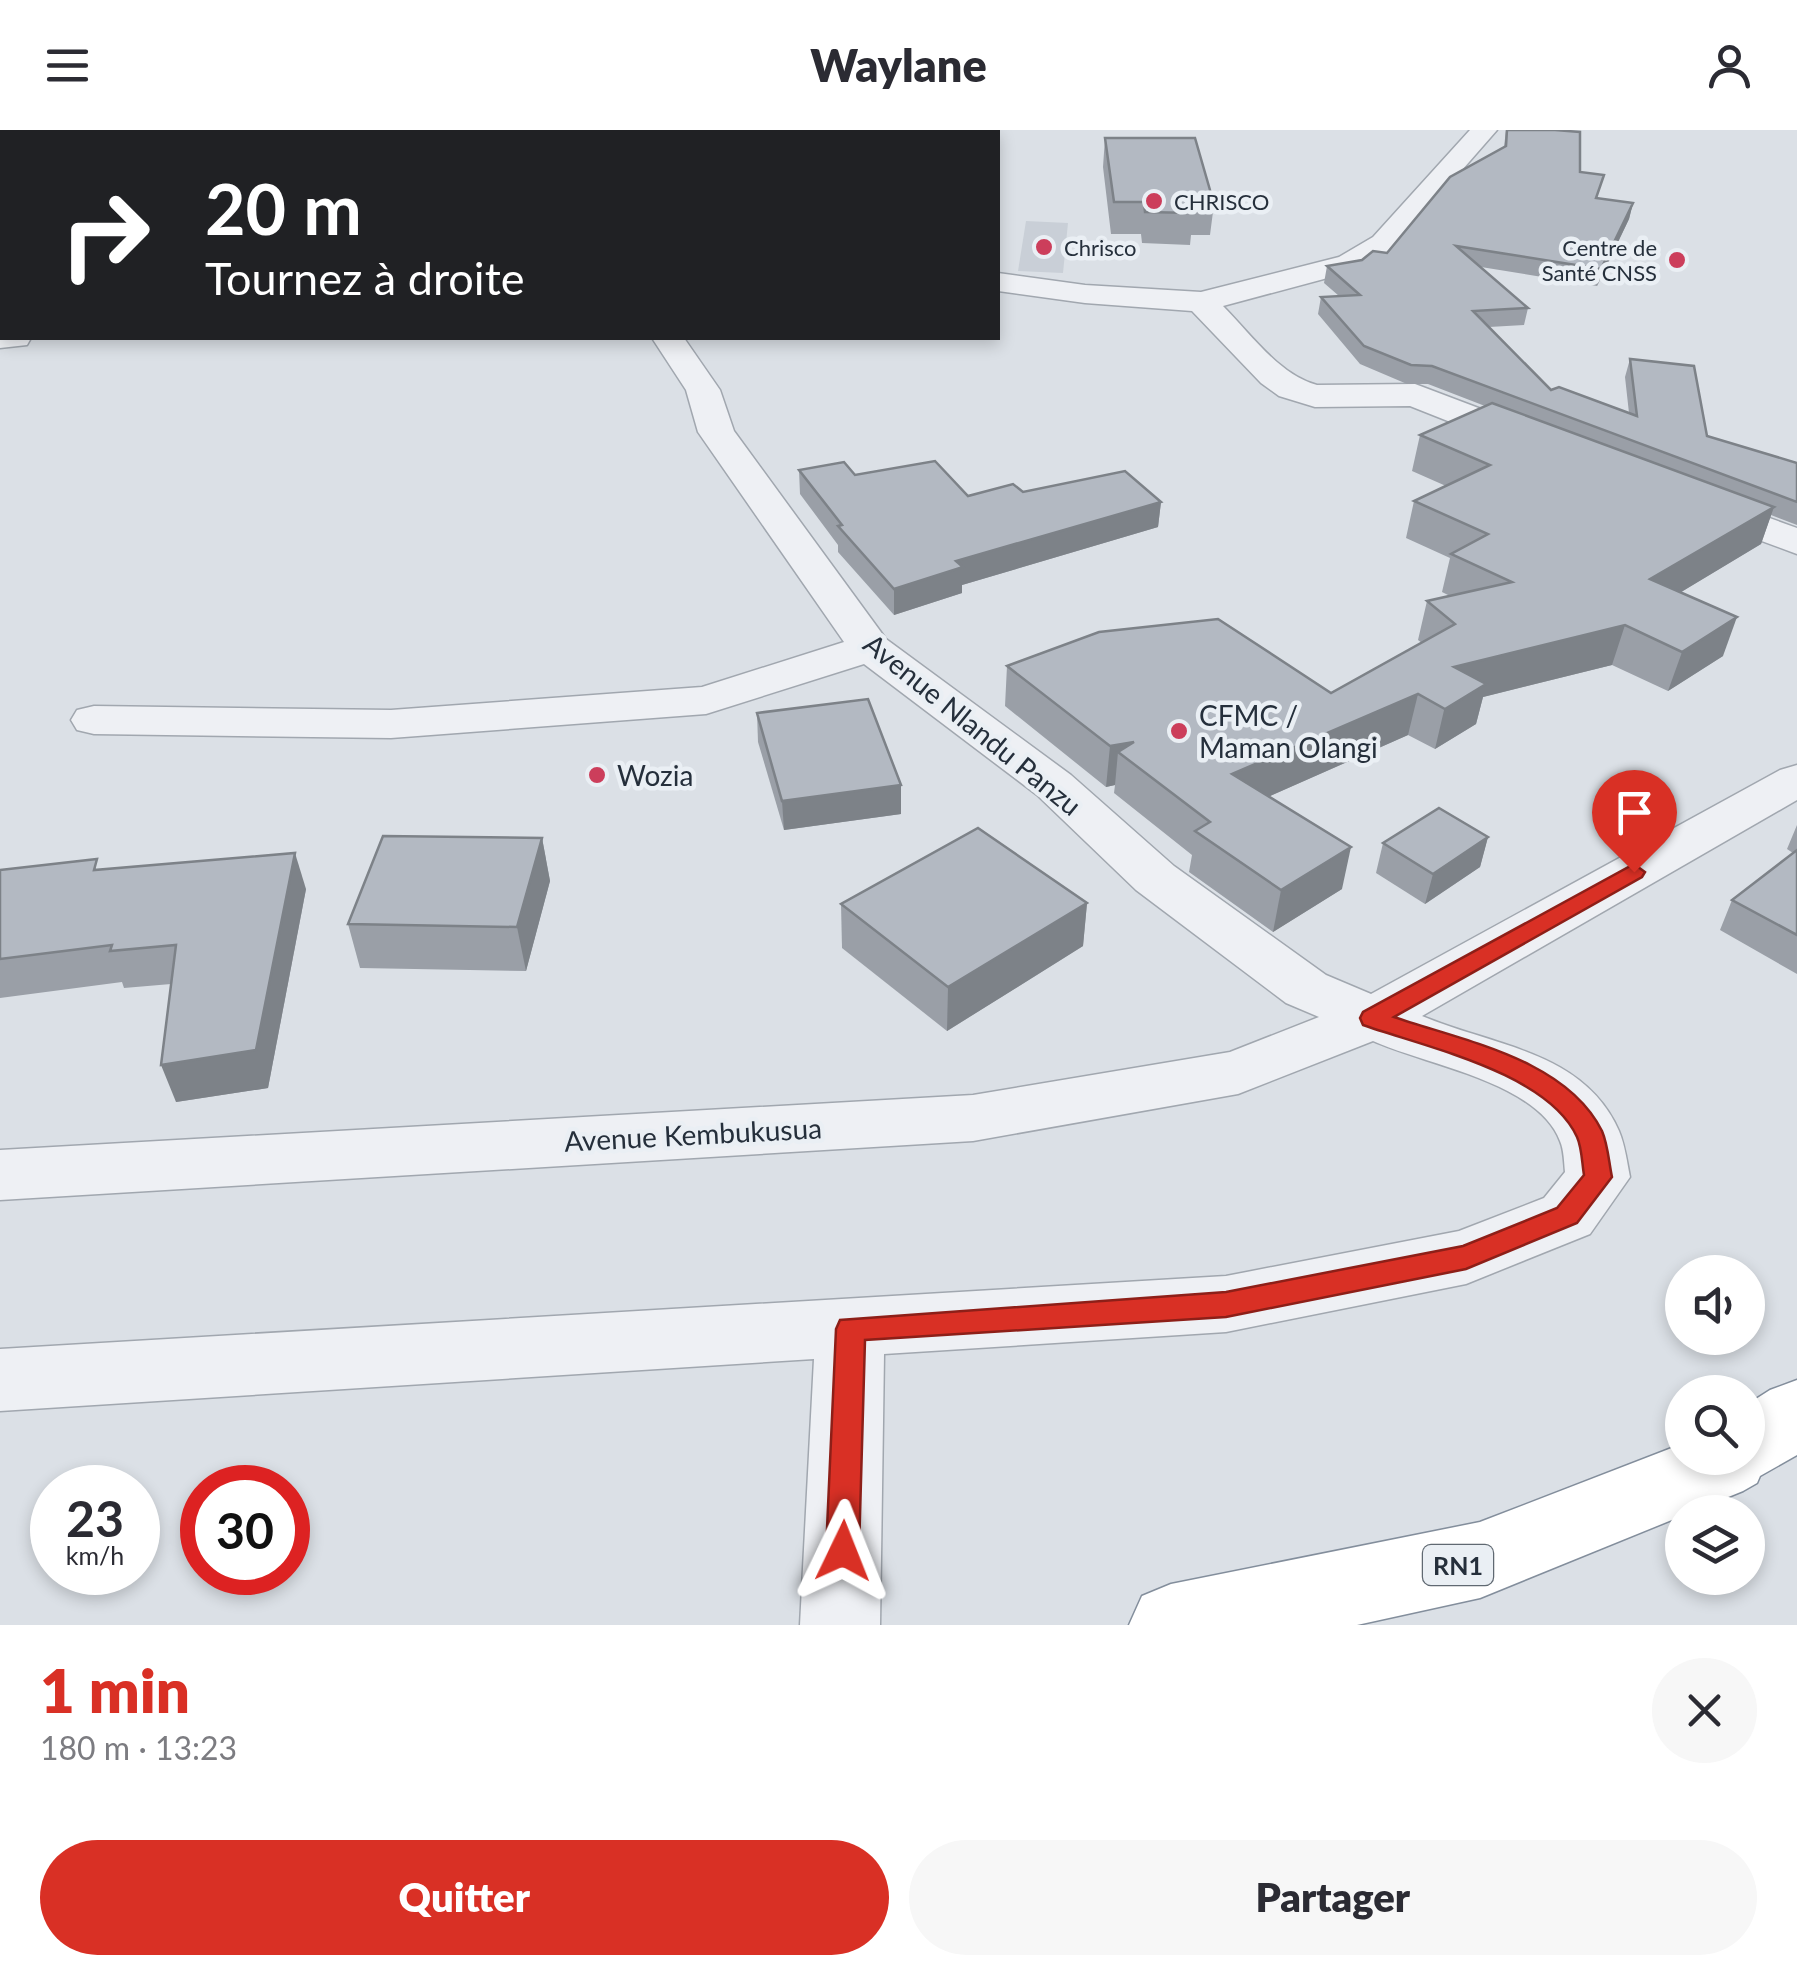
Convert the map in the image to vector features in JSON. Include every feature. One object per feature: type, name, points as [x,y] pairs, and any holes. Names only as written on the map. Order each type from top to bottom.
[{"type":"highway","points":[[1765,1435],[1797,1413]]},
{"type":"highway","name":"RN1","points":[[1171,1625],[1480,1560],[1693,1475]]},
{"type":"street","points":[[1000,282],[1085,294],[1202,302],[1350,264],[1383,243],[1484,130]]},
{"type":"street","points":[[1202,302],[1208,313],[1291,389],[1315,396],[1415,395],[1563,453]]},
{"type":"street","name":"Avenue Nlandu Panzu","points":[[0,1380],[1226,1304],[1466,1257],[1567,1216],[1598,1177],[1590,1134],[1557,1092],[1507,1066],[1372,1018],[1306,989],[1155,878],[1054,785],[870,648],[716,432],[703,390],[669,340]]},
{"type":"street","points":[[1671,494],[1797,542]]},
{"type":"street","points":[[94,720],[391,724],[706,700],[870,648]]},
{"type":"street","name":"Avenue Kembukusua","points":[[0,1175],[973,1118],[1238,1072],[1372,1018],[1797,780]]},
{"type":"street","points":[[840,1625],[850,1329]]},
{"type":"shaded area","name":"Chrisco","points":[[1026,221],[1068,223],[1063,273],[1018,271]]},
{"type":"building","points":[[1507,130],[1580,132],[1580,172],[1604,175],[1596,198],[1633,203],[1601,269],[1456,246],[1528,308],[1473,311],[1551,390],[1559,387],[1637,416],[1630,359],[1694,366],[1707,436],[1797,463],[1797,502],[1432,366],[1411,365],[1364,346],[1321,297],[1360,295],[1327,266],[1362,260],[1373,251],[1387,253],[1450,177],[1506,146]]},
{"type":"building","points":[[1105,138],[1195,138],[1214,204],[1191,204],[1193,213],[1145,212],[1144,202],[1114,202]]},
{"type":"building","points":[[1492,403],[1774,507],[1650,579],[1737,617],[1682,652],[1625,625],[1454,667],[1486,684],[1445,709],[1418,694],[1232,774],[1351,847],[1281,890],[1195,831],[1210,822],[1118,752],[1134,742],[1110,746],[1007,666],[1099,632],[1218,619],[1331,693],[1455,624],[1427,601],[1512,582],[1451,554],[1488,534],[1414,501],[1490,465],[1420,435]]},
{"type":"building","points":[[935,461],[968,496],[1013,484],[1023,492],[1125,471],[1161,502],[956,561],[963,567],[894,589],[838,526],[842,525],[799,470],[844,462],[855,475]]},
{"type":"building","points":[[868,699],[901,785],[782,801],[757,713]]},
{"type":"building","points":[[1439,808],[1488,837],[1433,874],[1383,843]]},
{"type":"building","points":[[978,828],[1087,903],[948,987],[841,904]]},
{"type":"building","points":[[383,836],[542,838],[517,927],[348,924]]},
{"type":"building","points":[[1797,850],[1797,935],[1732,900]]},
{"type":"building","points":[[295,853],[256,1050],[161,1065],[176,945],[110,951],[112,945],[0,959],[0,870],[97,859],[94,870]]},
{"type":"place","name":"CHRISCO","points":[[1154,201]]},
{"type":"place","name":"Chrisco","points":[[1044,247]]},
{"type":"place","name":"Centre de Santé CNSS","points":[[1677,260]]},
{"type":"place","name":"CFMC / Maman Olangi","points":[[1179,731]]},
{"type":"place","name":"Wozia","points":[[597,775]]},
{"type":"route","points":[[843,1551],[850,1329],[1226,1304],[1466,1257],[1567,1216],[1598,1177],[1590,1134],[1557,1092],[1507,1066],[1419,1038],[1372,1018],[1634,872]]}]
